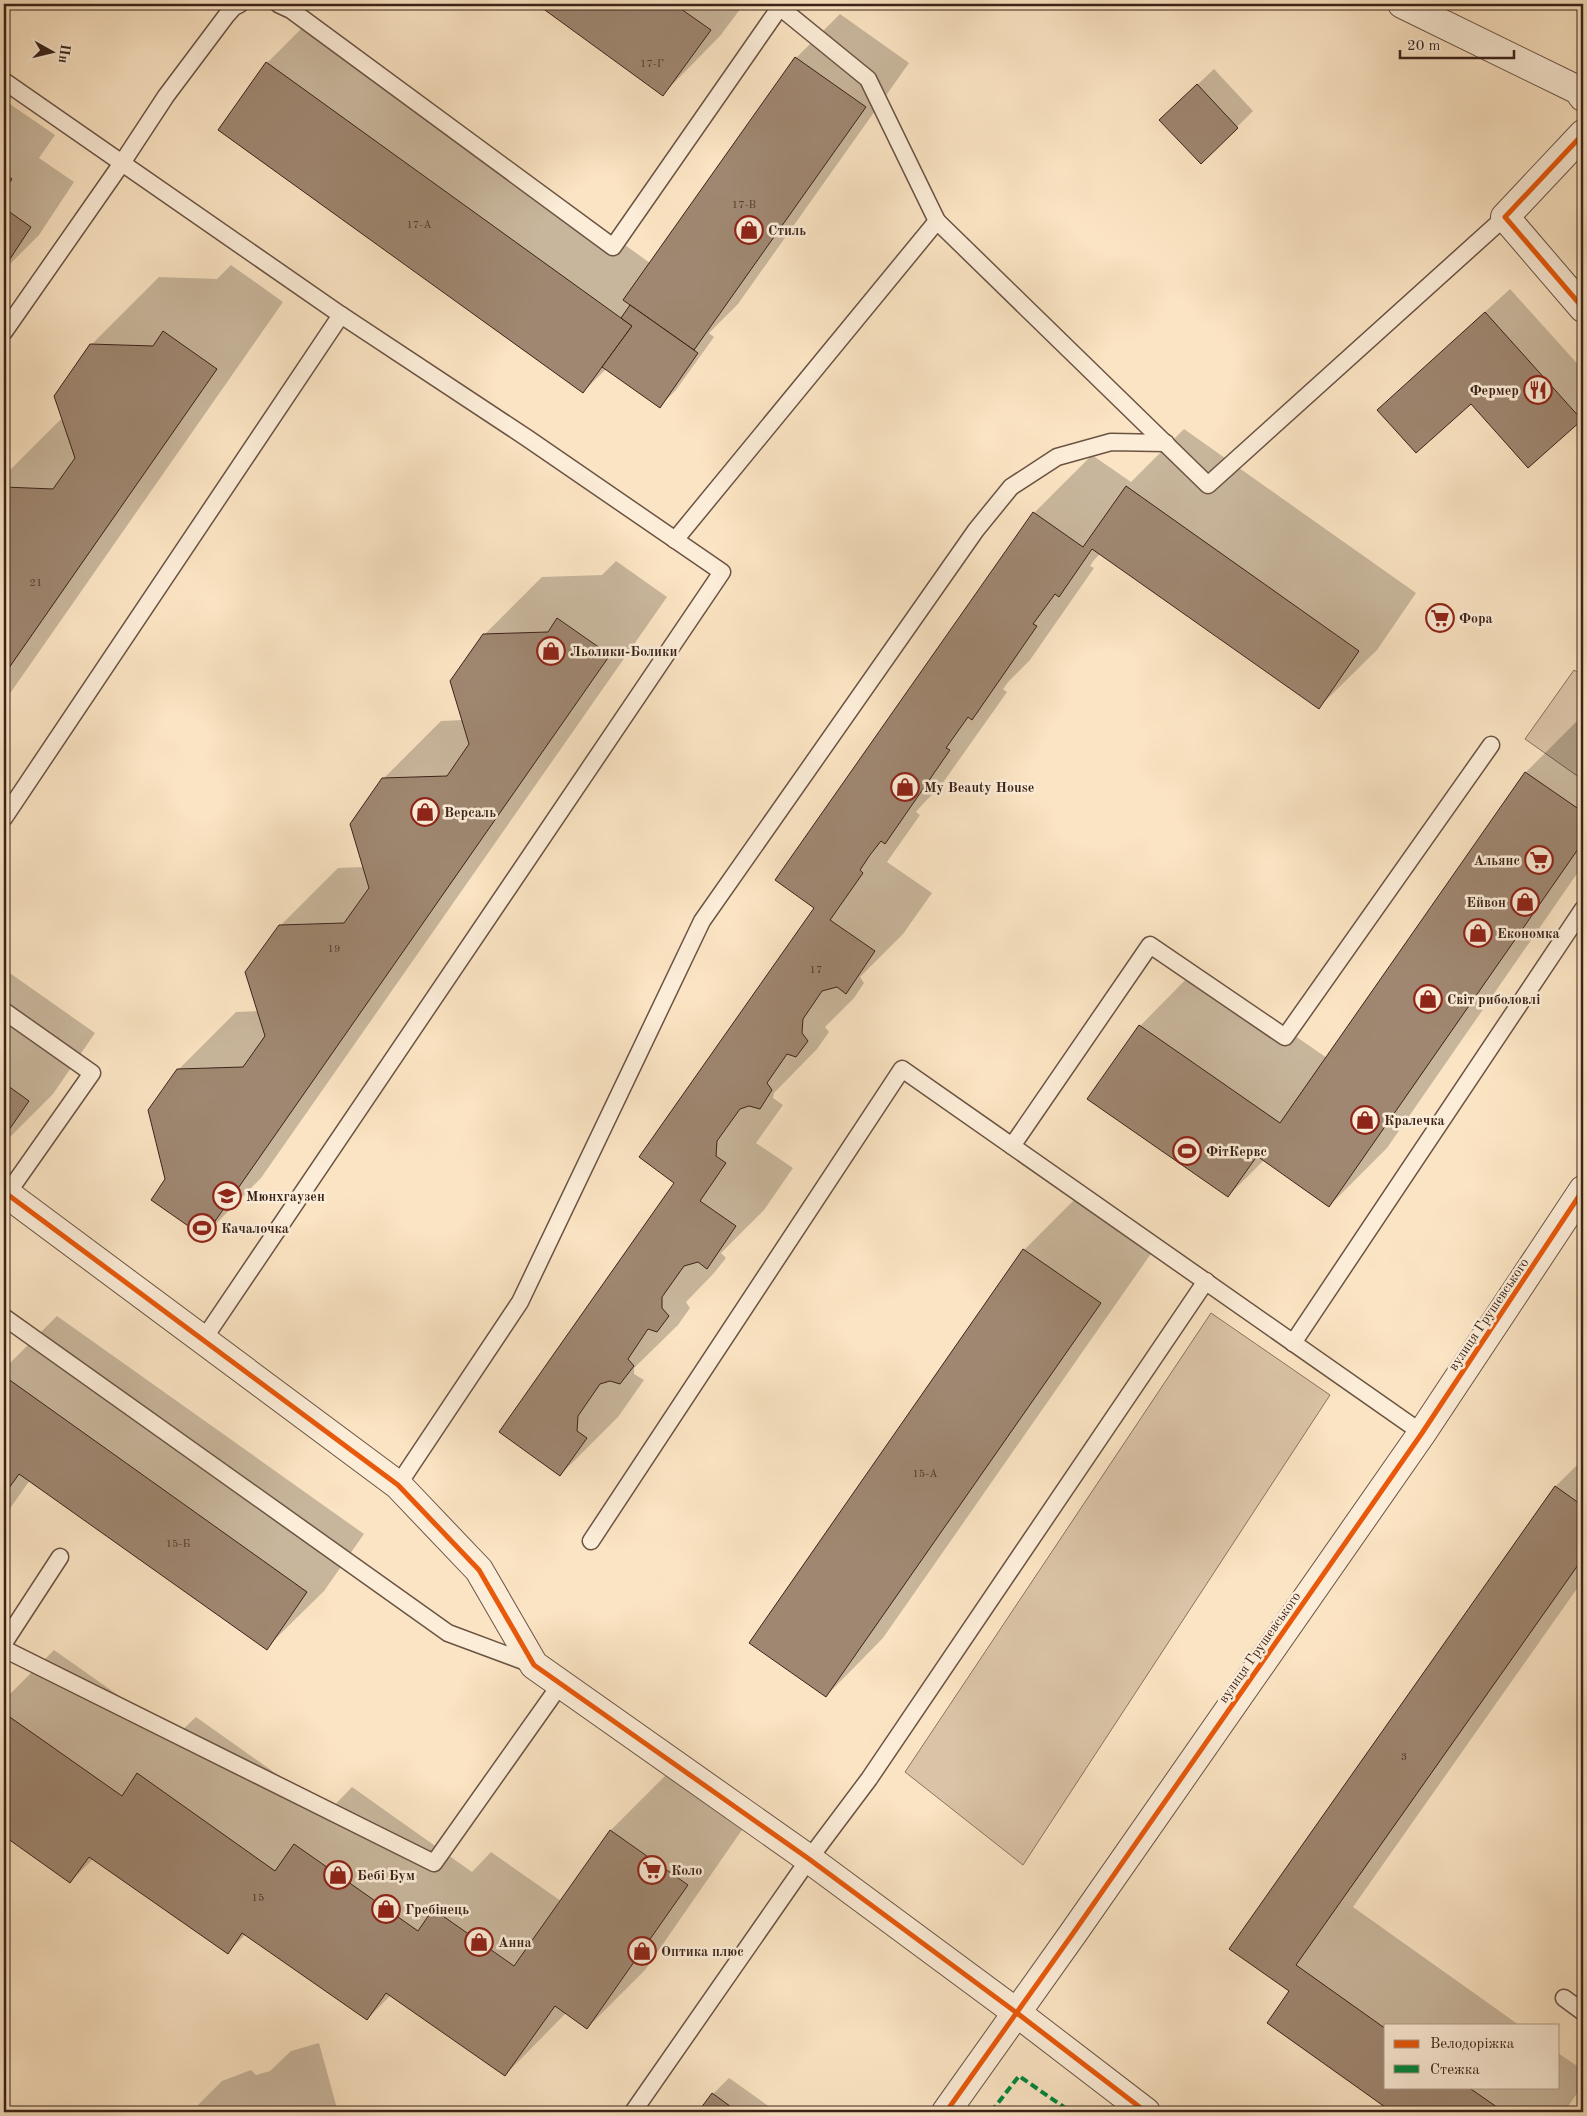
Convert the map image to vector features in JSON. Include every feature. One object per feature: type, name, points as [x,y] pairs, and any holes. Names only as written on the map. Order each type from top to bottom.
[{"type":"street","points":[[1402,4],[1578,90],[1583,97]]},
{"type":"street","points":[[1583,134],[1505,217],[1583,308]]},
{"type":"street","name":"вулиця Грушевського","points":[[946,2112],[1422,1433],[1583,1190]]},
{"type":"street","points":[[5,1196],[398,1485],[479,1570],[534,1665],[809,1859],[1017,2013],[1146,2112]]},
{"type":"lane","points":[[4,332],[172,89],[226,16],[234,7],[240,4]]},
{"type":"lane","points":[[278,4],[299,16],[613,247],[778,5],[868,79],[937,220],[1208,485],[1505,217]]},
{"type":"lane","points":[[4,81],[341,315],[527,438],[722,572],[203,1340]]},
{"type":"lane","points":[[675,540],[937,220]]},
{"type":"lane","points":[[4,818],[341,315]]},
{"type":"lane","points":[[398,1485],[520,1302],[702,921],[976,530],[1011,488],[1057,457],[1110,442],[1166,443]]},
{"type":"lane","points":[[1012,1146],[1150,945],[1285,1037],[1491,745]]},
{"type":"lane","points":[[1293,1343],[1583,909]]},
{"type":"lane","points":[[4,1011],[92,1073],[5,1196]]},
{"type":"lane","points":[[591,1541],[902,1069],[1422,1433]]},
{"type":"lane","points":[[633,2112],[809,1859],[869,1779],[1206,1281]]},
{"type":"lane","points":[[4,1317],[448,1633],[534,1665]]},
{"type":"lane","points":[[4,1643],[60,1557]]},
{"type":"lane","points":[[4,1649],[434,1863],[560,1685]]},
{"type":"lane","points":[[1564,1998],[1583,2012]]},
{"type":"shaded area","points":[[1574,670],[1583,676],[1583,780],[1525,739]]},
{"type":"shaded area","points":[[1211,1313],[1330,1395],[1023,1865],[905,1772]]},
{"type":"building","points":[[539,4],[674,4],[711,30],[663,96]]},
{"type":"building","points":[[795,57],[866,107],[694,350],[623,300]]},
{"type":"building","points":[[266,62],[632,326],[583,393],[218,130]]},
{"type":"building","points":[[1197,84],[1238,128],[1201,164],[1159,120]]},
{"type":"building","points":[[4,174],[12,179],[4,191]]},
{"type":"building","points":[[4,208],[31,227],[4,268]]},
{"type":"building","points":[[630,305],[698,353],[660,408],[602,367],[632,326],[621,318]]},
{"type":"building","points":[[1485,312],[1582,420],[1528,468],[1471,404],[1416,453],[1377,410]]},
{"type":"building","points":[[163,331],[217,369],[4,675],[4,487],[53,489],[75,458],[54,396],[90,344],[153,346]]},
{"type":"building","points":[[1126,486],[1359,651],[1319,709],[1092,549],[1059,597],[1055,594],[1033,624],[1037,626],[972,720],[968,717],[946,748],[950,750],[885,844],[881,841],[870,855],[860,870],[863,873],[830,920],[875,951],[846,994],[837,987],[822,991],[803,1019],[802,1033],[808,1041],[796,1057],[787,1054],[767,1083],[772,1090],[760,1109],[749,1106],[740,1109],[717,1141],[716,1156],[726,1163],[700,1201],[736,1226],[707,1269],[698,1262],[684,1266],[662,1297],[662,1308],[669,1316],[657,1332],[648,1329],[628,1359],[634,1366],[620,1384],[610,1381],[600,1384],[578,1416],[577,1431],[587,1438],[560,1476],[499,1432],[674,1183],[639,1157],[814,908],[775,880],[1033,512],[1083,547]]},
{"type":"building","points":[[557,618],[610,655],[204,1237],[151,1200],[165,1179],[148,1110],[177,1069],[243,1067],[265,1036],[245,972],[279,925],[344,923],[369,888],[350,824],[382,778],[447,776],[469,744],[450,681],[483,634],[548,632]]},
{"type":"building","points":[[1525,772],[1583,812],[1583,842],[1329,1207],[1257,1156],[1228,1197],[1087,1099],[1139,1025],[1280,1123]]},
{"type":"building","points":[[4,1083],[29,1101],[4,1137]]},
{"type":"building","points":[[1023,1249],[1101,1303],[826,1697],[749,1643]]},
{"type":"building","points":[[4,1376],[307,1592],[267,1650],[19,1474],[4,1495]]},
{"type":"building","points":[[1555,1486],[1583,1506],[1583,1558],[1296,1965],[1384,2028],[1384,2088],[1469,2088],[1504,2112],[1392,2112],[1267,2023],[1289,1991],[1229,1949]]},
{"type":"building","points":[[4,1713],[122,1796],[137,1773],[275,1871],[294,1844],[418,1931],[433,1909],[514,1966],[610,1830],[688,1885],[587,2029],[555,2006],[505,2076],[386,1993],[367,2020],[242,1933],[228,1954],[89,1857],[70,1883],[4,1836]]},
{"type":"building","points":[[712,2093],[738,2112],[698,2112]]},
{"type":"marked path","points":[[991,2112],[1019,2076],[1071,2112]]},
{"type":"cycle path","points":[[1583,134],[1505,217],[1583,308]]},
{"type":"cycle path","points":[[946,2112],[1422,1433],[1583,1190]]},
{"type":"cycle path","points":[[4,1198],[7,1194],[398,1485],[479,1570],[534,1665],[809,1859],[1017,2013],[1146,2112]]},
{"type":"place","name":"Стиль","points":[[749,230]]},
{"type":"place","name":"Фермер","points":[[1538,390]]},
{"type":"place","name":"Фора","points":[[1440,618]]},
{"type":"place","name":"Льолики-Болики","points":[[551,651]]},
{"type":"place","name":"My Beauty House","points":[[905,787]]},
{"type":"place","name":"Версаль","points":[[425,812]]},
{"type":"place","name":"Альянс","points":[[1539,860]]},
{"type":"place","name":"Ейвон","points":[[1525,902]]},
{"type":"place","name":"Економка","points":[[1478,933]]},
{"type":"place","name":"Світ риболовлі","points":[[1428,999]]},
{"type":"place","name":"Кралечка","points":[[1365,1120]]},
{"type":"place","name":"ФітКервс","points":[[1187,1151]]},
{"type":"place","name":"Мюнхгаузен","points":[[227,1196]]},
{"type":"place","name":"Качалочка","points":[[202,1228]]},
{"type":"place","name":"Коло","points":[[652,1870]]},
{"type":"place","name":"Бебі Бум","points":[[338,1875]]},
{"type":"place","name":"Гребінець","points":[[386,1909]]},
{"type":"place","name":"Анна","points":[[479,1942]]},
{"type":"place","name":"Оптика плюс","points":[[642,1951]]}]
